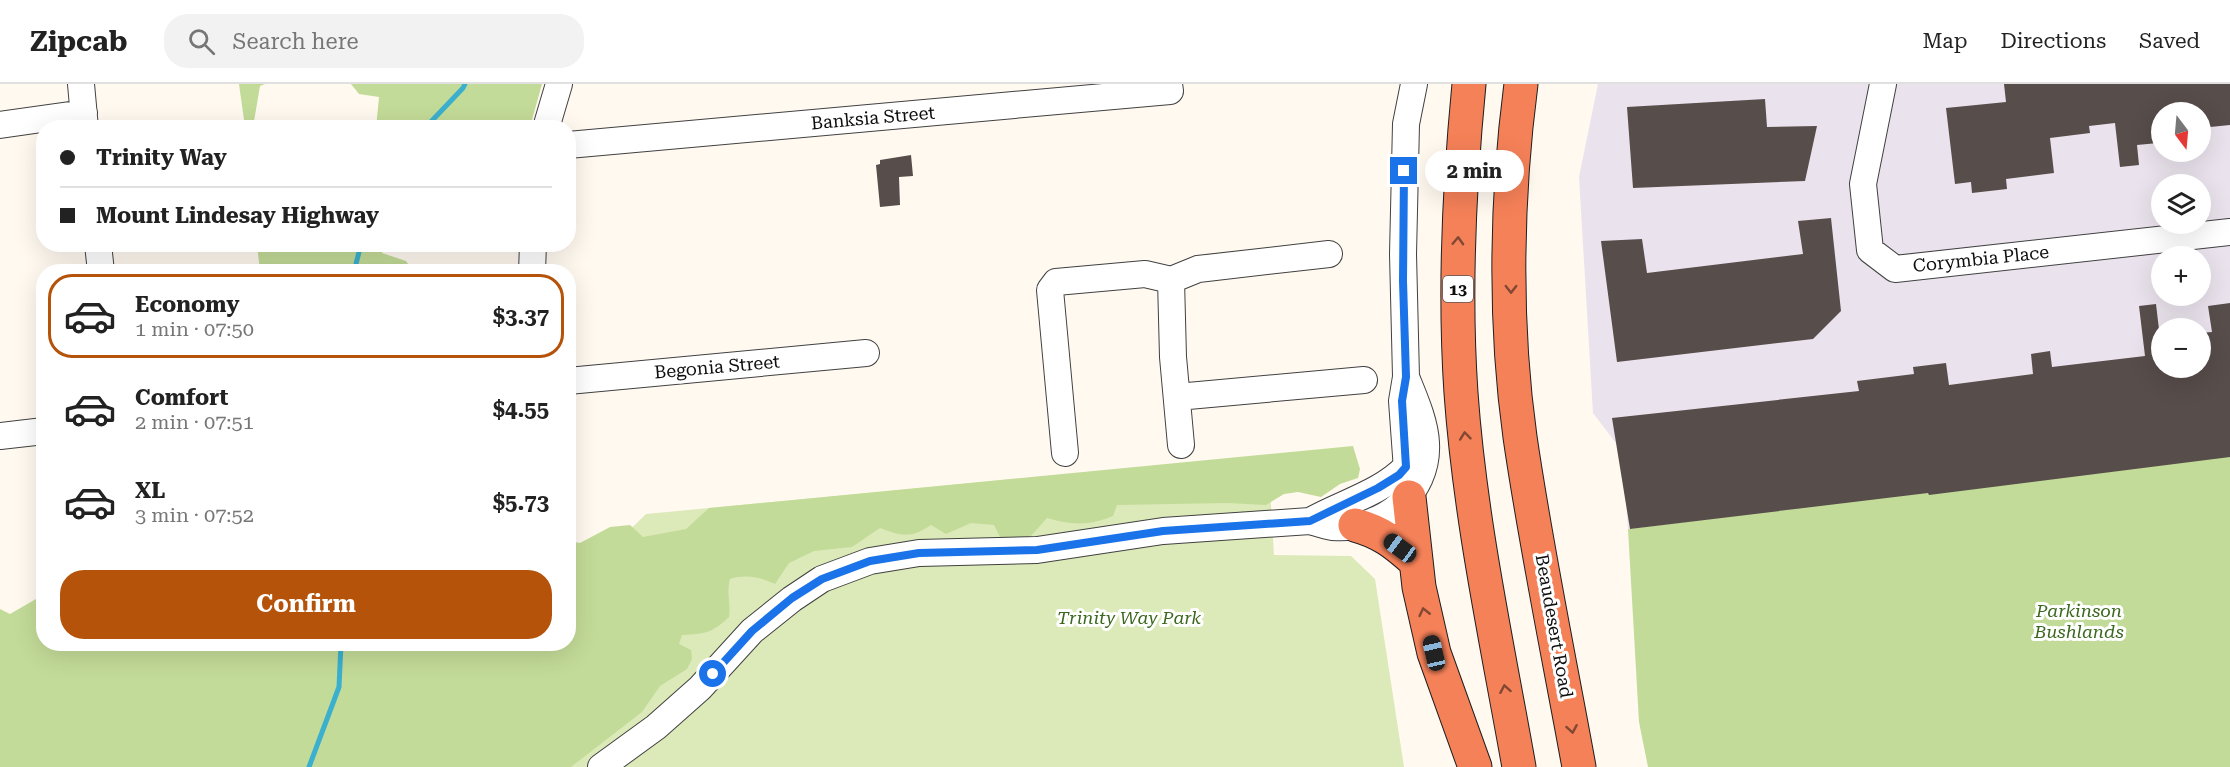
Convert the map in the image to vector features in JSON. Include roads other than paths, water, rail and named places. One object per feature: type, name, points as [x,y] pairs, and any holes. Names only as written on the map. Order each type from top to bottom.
[{"type":"highway","name":"13","points":[[1469,84],[1461,169],[1458,248],[1461,394],[1472,494],[1519,767]]},
{"type":"highway","name":"Beaudesert Road","points":[[1521,84],[1513,165],[1510,293],[1513,357],[1520,435],[1528,485],[1579,767]]},
{"type":"highway","points":[[1408,482],[1415,561],[1434,653],[1475,767]]},
{"type":"highway","points":[[1355,525],[1380,534],[1415,561]]},
{"type":"street","points":[[81,84],[85,120]]},
{"type":"street","points":[[548,120],[559,84]]},
{"type":"street","name":"Banksia Street","points":[[576,145],[1170,91],[1169,84]]},
{"type":"street","points":[[601,767],[656,727],[691,696],[752,631],[792,598],[822,579],[870,561],[919,553],[1037,550],[1163,531],[1310,521],[1332,527],[1355,525],[1387,515],[1408,482],[1420,479],[1424,467],[1426,441],[1406,377],[1403,281],[1404,150],[1406,124],[1414,84]]},
{"type":"street","name":"Corymbia Place","points":[[1883,84],[1863,184],[1870,250],[1895,269],[2230,232]]},
{"type":"street","points":[[0,125],[36,123]]},
{"type":"street","points":[[1065,453],[1050,290],[1056,282],[1145,274],[1171,280],[1198,269],[1329,254]]},
{"type":"street","points":[[1171,280],[1181,445]]},
{"type":"street","name":"Begonia Street","points":[[576,380],[866,353]]},
{"type":"street","points":[[1177,397],[1364,380]]},
{"type":"street","points":[[0,435],[36,432]]},
{"type":"street","points":[[1310,521],[1378,488],[1399,475],[1408,482]]},
{"type":"waterway","points":[[433,120],[465,84]]},
{"type":"waterway","points":[[356,264],[359,252]]},
{"type":"waterway","points":[[309,767],[339,687],[341,651]]},
{"type":"park label","name":"Trinity Way Park","points":[[1129,618]]},
{"type":"park label","name":"Parkinson Bushlands","points":[[2079,621]]}]
